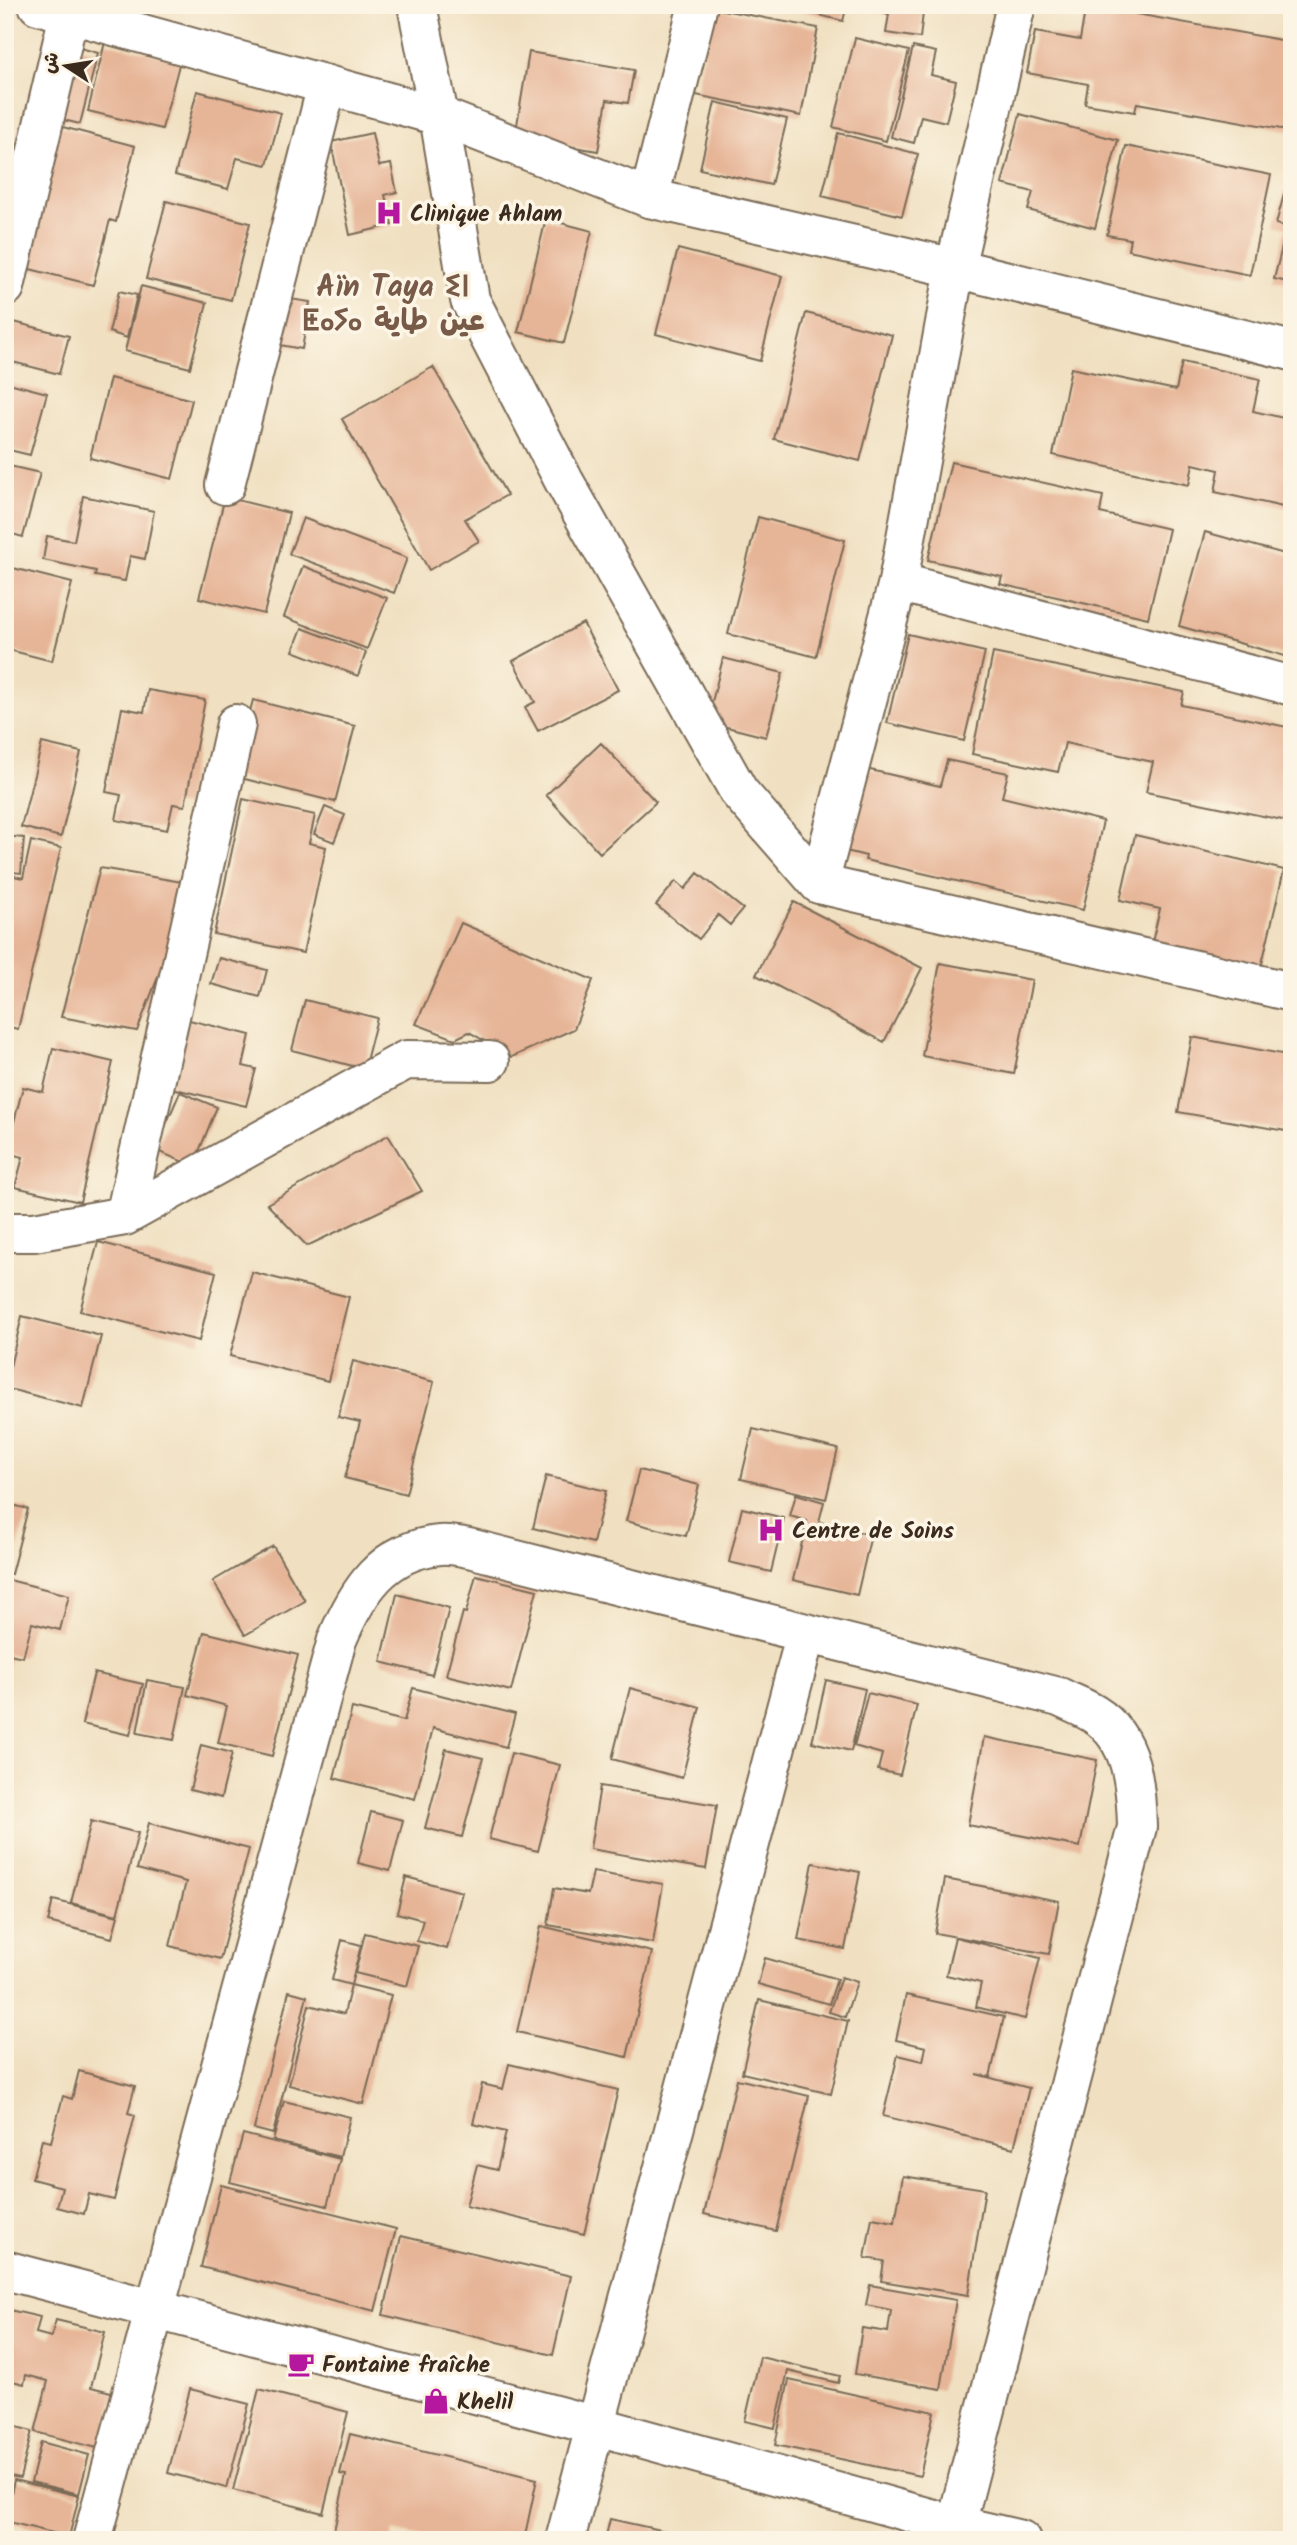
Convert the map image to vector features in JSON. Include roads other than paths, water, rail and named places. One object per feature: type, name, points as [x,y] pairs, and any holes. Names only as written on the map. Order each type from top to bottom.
[{"type":"street","points":[[417,5],[470,300],[564,481],[738,792],[819,884],[1292,992]]},
{"type":"street","points":[[649,198],[698,5]]},
{"type":"street","points":[[819,884],[898,582],[955,268],[1016,5]]},
{"type":"street","points":[[5,287],[53,10],[439,116],[649,198],[955,268],[1292,351]]},
{"type":"street","points":[[225,485],[327,85]]},
{"type":"street","points":[[898,582],[1292,687]]},
{"type":"street","points":[[125,1216],[236,724]]},
{"type":"street","points":[[5,1232],[34,1232],[125,1216],[406,1060],[490,1061]]},
{"type":"street","points":[[92,2540],[337,1640],[351,1605],[377,1573],[407,1552],[442,1545],[473,1549],[1059,1697],[1096,1715],[1116,1735],[1130,1760],[1136,1791],[1137,1828],[956,2525]]},
{"type":"street","points":[[565,2540],[806,1633]]},
{"type":"street","points":[[5,2270],[597,2426],[956,2525],[1021,2540]]},
{"type":"place","name":"Clinique Ahlam","points":[[389,213]]},
{"type":"place","name":"Centre de Soins","points":[[771,1530]]},
{"type":"place","name":"Fontaine fraîche","points":[[301,2364]]},
{"type":"place","name":"Khelil","points":[[436,2401]]},
{"type":"district","name":"Aïn Taya ⵉⵏ ⵟⴰⵢⴰ عين طاية","points":[[393,303]]}]
